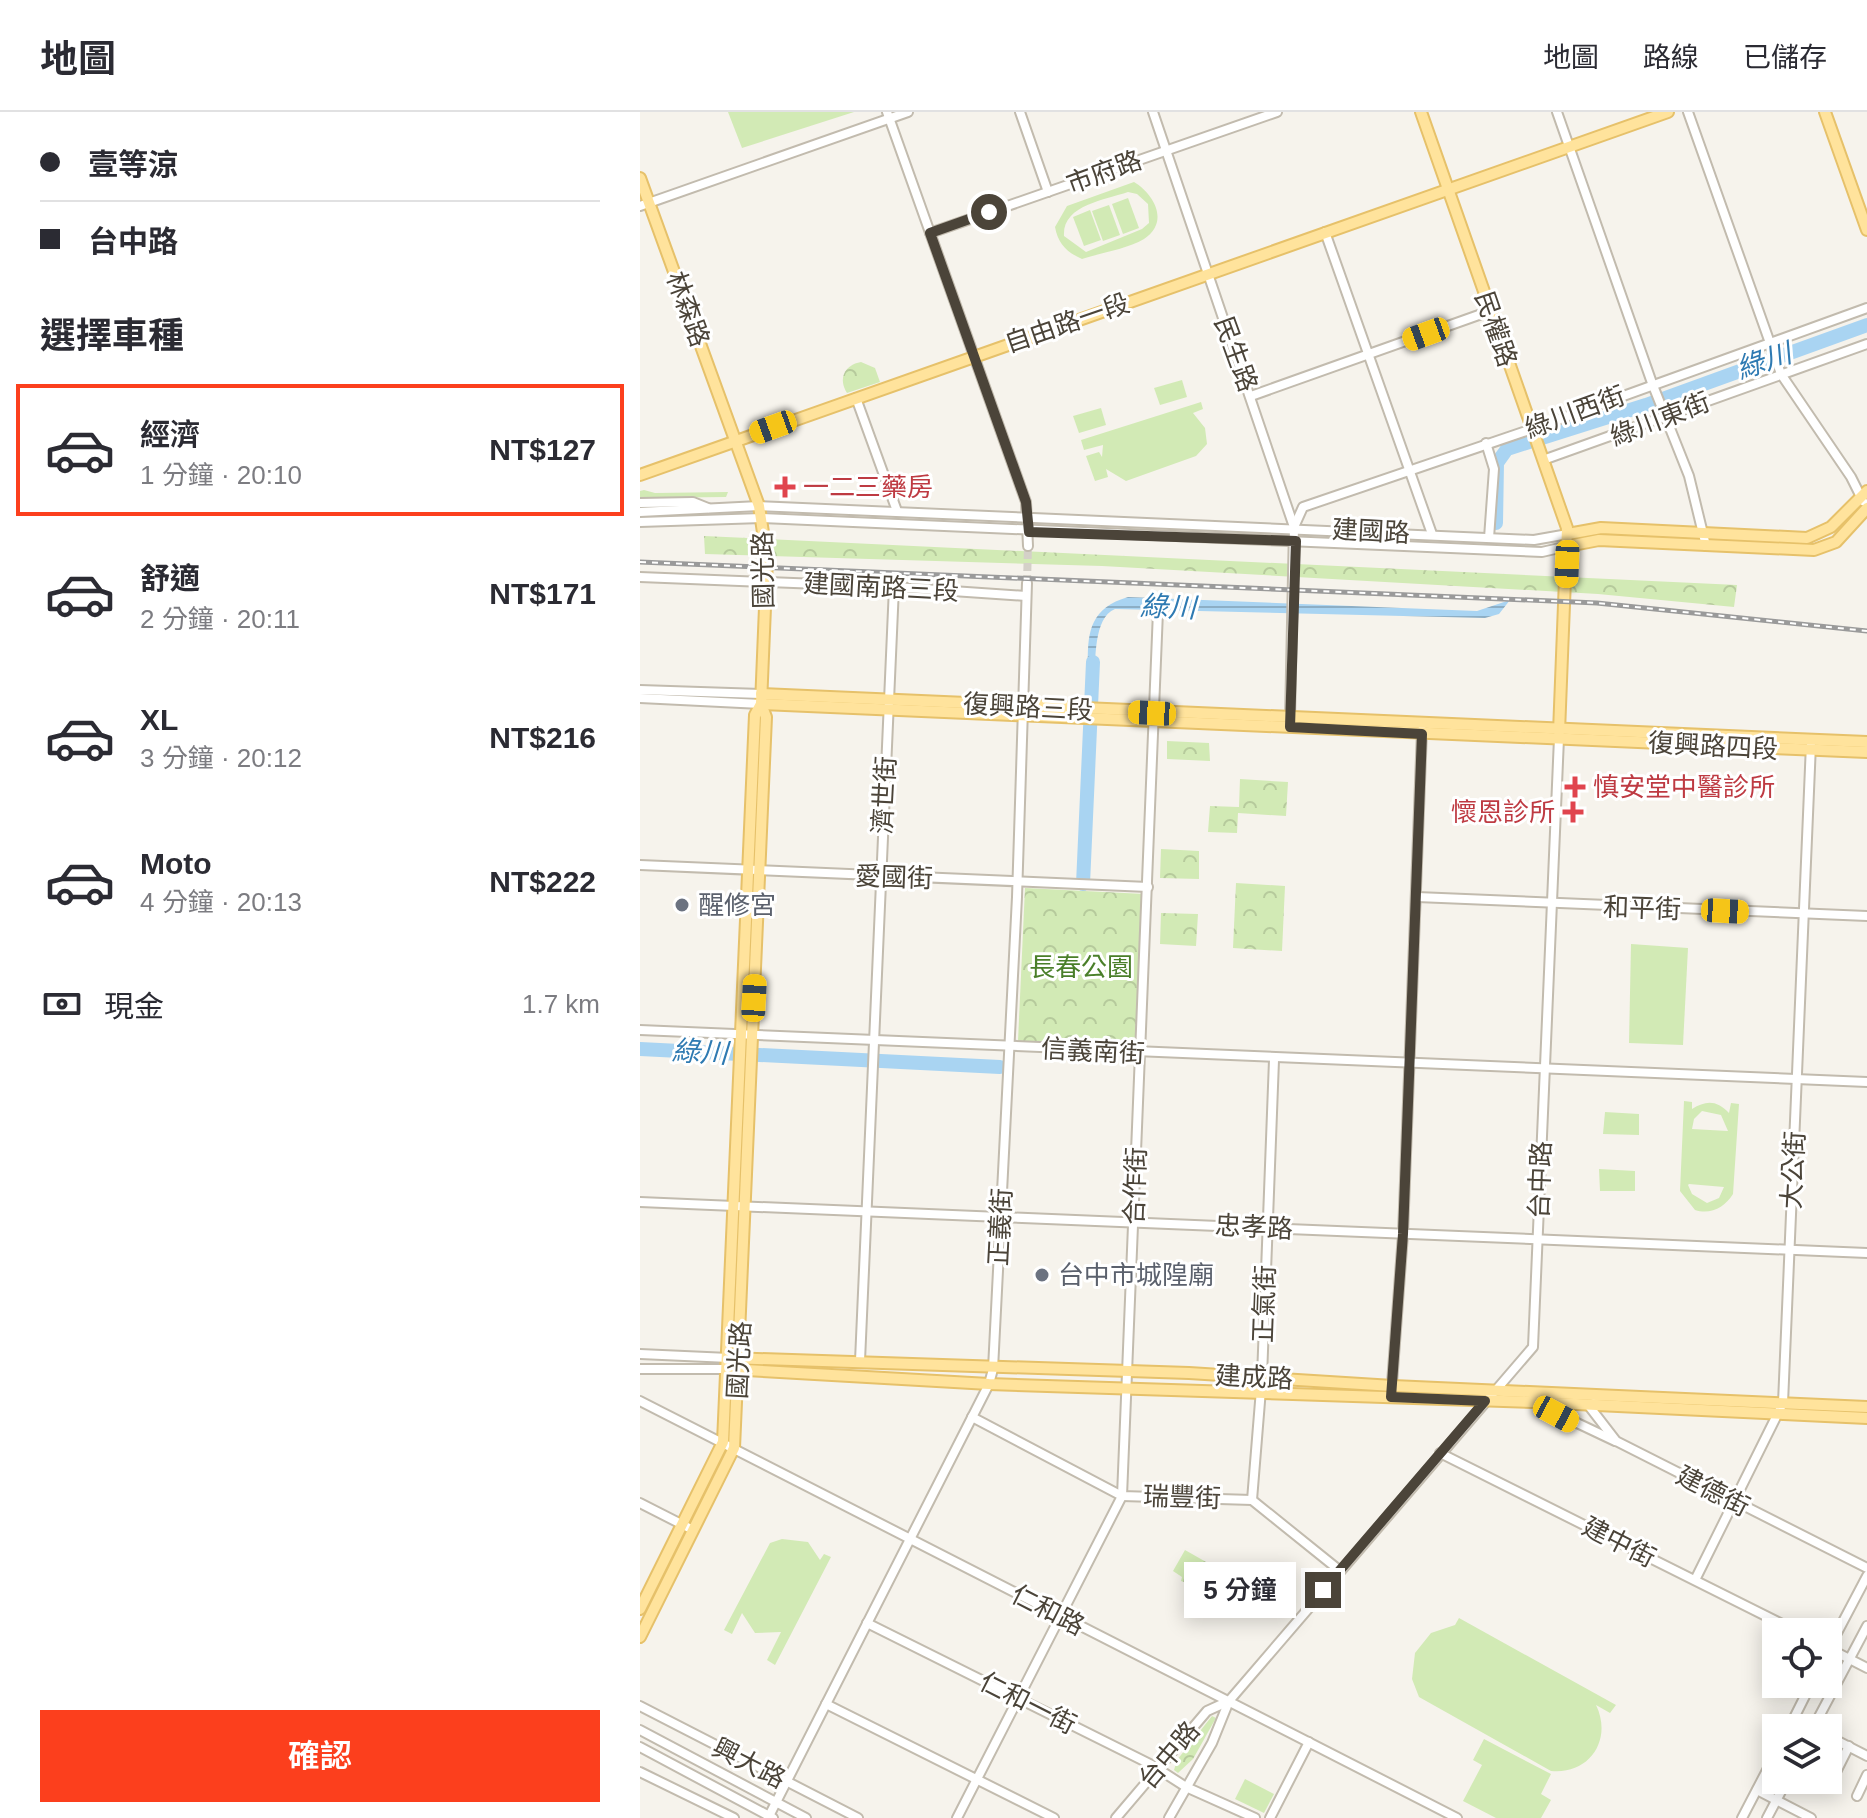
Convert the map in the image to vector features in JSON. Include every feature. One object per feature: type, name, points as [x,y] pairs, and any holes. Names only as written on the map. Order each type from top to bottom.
[{"type":"main road","name":"民權路","points":[[1421,112],[1543,460],[1568,534],[1568,546]]},
{"type":"main road","name":"自由路一段","points":[[640,475],[1668,112]]},
{"type":"main road","points":[[1825,112],[1867,230]]},
{"type":"main road","name":"林森路","points":[[640,178],[644,204],[734,441]]},
{"type":"main road","name":"國光路","points":[[640,1608],[734,1448],[745,1061],[766,718],[761,699],[766,582],[762,518],[734,441]]},
{"type":"main road","name":"建國路","points":[[1568,546],[1599,540],[1705,541],[1814,536],[1831,527],[1863,493]]},
{"type":"main road","name":"建國路","points":[[1568,534],[1601,528],[1796,551],[1827,547],[1844,535],[1867,508]]},
{"type":"main road","name":"台中路","points":[[1559,733],[1568,546]]},
{"type":"main road","name":"復興路三段","points":[[761,699],[1559,733]]},
{"type":"main road","name":"復興路四段","points":[[1559,733],[1811,745],[1867,752]]},
{"type":"main road","name":"復興路四段","points":[[1811,745],[1867,742]]},
{"type":"main road","name":"建成路","points":[[734,1364],[860,1361],[993,1369],[1262,1377],[1485,1401],[1589,1406],[1867,1407]]},
{"type":"main road","name":"國光路","points":[[640,1637],[723,1442],[734,1364]]},
{"type":"main road","name":"建成路","points":[[734,1364],[989,1384],[1260,1394],[1495,1391],[1604,1395],[1867,1418]]},
{"type":"street","points":[[644,204],[888,116],[908,112]]},
{"type":"street","points":[[1020,112],[1048,192]]},
{"type":"street","name":"民生路","points":[[1153,112],[1294,527],[1290,723]]},
{"type":"street","name":"市府路","points":[[930,233],[1277,112]]},
{"type":"street","points":[[1557,112],[1653,386],[1689,476],[1705,541]]},
{"type":"street","points":[[1688,112],[1779,370],[1863,493],[1867,508]]},
{"type":"street","points":[[888,116],[1029,519],[1028,546]]},
{"type":"street","points":[[1325,232],[1432,534]]},
{"type":"street","name":"綠川西街","points":[[1294,527],[1303,507],[1486,443],[1535,439],[1653,386],[1867,308]]},
{"type":"street","points":[[1251,396],[1490,311]]},
{"type":"street","name":"綠川東街","points":[[1543,460],[1779,370],[1867,344]]},
{"type":"street","points":[[856,398],[897,511]]},
{"type":"street","points":[[1486,443],[1494,469],[1489,538]]},
{"type":"street","points":[[640,503],[693,502],[712,510]]},
{"type":"street","name":"建國路","points":[[712,510],[759,506],[1544,540],[1568,534]]},
{"type":"street","points":[[640,512],[712,510]]},
{"type":"street","name":"建國路","points":[[640,522],[762,518],[1542,552],[1568,546]]},
{"type":"street","name":"建國南路三段","points":[[640,577],[894,587],[1026,596]]},
{"type":"street","name":"正義街","points":[[770,1817],[989,1384],[993,1369],[1017,897],[1015,880],[1027,583]]},
{"type":"street","name":"濟世街","points":[[867,1212],[894,587]]},
{"type":"street","name":"合作街","points":[[957,1818],[1122,1496],[1158,611]]},
{"type":"street","name":"復興路三段","points":[[640,690],[761,699]]},
{"type":"street","name":"復興路三段","points":[[640,698],[761,699]]},
{"type":"street","points":[[1392,1392],[1403,1234],[1422,729]]},
{"type":"street","name":"台中路","points":[[1169,1818],[1217,1733],[1229,1701],[1533,1347],[1559,733]]},
{"type":"street","name":"大公街","points":[[1695,1580],[1781,1409],[1799,1079],[1811,745]]},
{"type":"street","name":"愛國街","points":[[640,865],[1148,887]]},
{"type":"street","name":"和平街","points":[[1417,897],[1805,916],[1867,916]]},
{"type":"street","name":"信義南街","points":[[640,1030],[746,1040],[874,1040],[1274,1060],[1867,1082]]},
{"type":"street","name":"正氣街","points":[[1252,1500],[1262,1377],[1274,1060]]},
{"type":"street","name":"忠孝路","points":[[640,1202],[1867,1253]]},
{"type":"street","points":[[860,1361],[867,1212]]},
{"type":"street","name":"建成路","points":[[640,1354],[734,1364]]},
{"type":"street","name":"建成路","points":[[640,1369],[734,1364]]},
{"type":"street","points":[[1589,1406],[1604,1395]]},
{"type":"street","name":"仁和路","points":[[640,1401],[1457,1818]]},
{"type":"street","points":[[1534,1402],[1616,1441]]},
{"type":"street","name":"建德街","points":[[1589,1406],[1616,1441],[1867,1568]]},
{"type":"street","name":"瑞豐街","points":[[972,1417],[1122,1496],[1252,1500],[1339,1570]]},
{"type":"street","name":"建中街","points":[[1440,1453],[1770,1618]]},
{"type":"street","points":[[640,1503],[687,1528]]},
{"type":"street","points":[[1842,1623],[1867,1576]]},
{"type":"street","name":"仁和一街","points":[[867,1623],[1158,1769],[1186,1787],[1255,1818]]},
{"type":"street","points":[[1820,1714],[1867,1626]]},
{"type":"street","points":[[1842,1655],[1867,1668]]},
{"type":"street","name":"台中路","points":[[1116,1818],[1207,1711],[1229,1701]]},
{"type":"street","points":[[826,1704],[1054,1818]]},
{"type":"street","name":"興大路","points":[[640,1706],[858,1818]]},
{"type":"street","name":"興大路","points":[[640,1730],[806,1818]]},
{"type":"street","points":[[1270,1818],[1309,1742]]},
{"type":"street","points":[[1842,1743],[1867,1756]]},
{"type":"street","points":[[1842,1760],[1849,1746]]},
{"type":"street","name":"興大路","points":[[640,1747],[770,1817]]},
{"type":"street","points":[[640,1772],[734,1818]]},
{"type":"street","points":[[1857,1796],[1867,1775]]},
{"type":"street","points":[[1742,1818],[1762,1780]]},
{"type":"street","points":[[1757,1790],[1811,1818]]},
{"type":"street","points":[[1767,1818],[1780,1794]]},
{"type":"green space","points":[[728,112],[854,112],[742,148]]},
{"type":"green space","points":[[1134,182],[1153,201],[1158,217],[1152,232],[1144,239],[1082,259],[1064,246],[1056,233],[1055,227],[1067,206]],"holes":[[[1128,192],[1137,194],[1148,204],[1149,223],[1142,229],[1086,252],[1064,236],[1070,217],[1087,205]]]},
{"type":"green space","points":[[1128,198],[1139,228],[1123,234],[1112,204]]},
{"type":"green space","points":[[1109,205],[1120,235],[1103,241],[1092,211]]},
{"type":"green space","points":[[1090,210],[1101,240],[1084,246],[1073,217]]},
{"type":"green space","points":[[861,362],[875,368],[880,382],[847,393],[843,383],[844,373],[850,366]]},
{"type":"green space","points":[[1182,380],[1187,397],[1160,405],[1154,388]]},
{"type":"green space","points":[[1201,402],[1203,409],[1193,413],[1205,428],[1207,444],[1196,456],[1126,481],[1106,469],[1108,477],[1095,481],[1086,456],[1099,452],[1102,457],[1103,445],[1084,450],[1081,440]]},
{"type":"green space","points":[[1101,408],[1106,425],[1079,433],[1073,416]]},
{"type":"green space","points":[[640,491],[655,493],[728,492],[726,497],[640,498]]},
{"type":"green space","points":[[704,536],[1737,585],[1734,607],[1598,594],[1102,566],[705,554]]},
{"type":"green space","points":[[1167,741],[1209,743],[1210,761],[1167,759]]},
{"type":"green space","points":[[1240,779],[1288,782],[1286,816],[1238,813],[1237,833],[1208,832],[1210,806],[1239,807]]},
{"type":"green space","points":[[1161,849],[1199,851],[1199,879],[1160,878]]},
{"type":"green space","points":[[1236,883],[1285,886],[1282,951],[1233,948]]},
{"type":"green space","name":"長春公園","points":[[1025,888],[1144,894],[1136,1047],[1018,1041]]},
{"type":"green space","points":[[1161,913],[1198,914],[1196,946],[1160,944]]},
{"type":"green space","points":[[1631,944],[1688,948],[1683,1045],[1629,1043]]},
{"type":"green space","points":[[1684,1101],[1692,1102],[1692,1109],[1711,1103],[1729,1113],[1731,1103],[1739,1104],[1733,1194],[1717,1209],[1701,1211],[1695,1210],[1680,1191]],"holes":[[[1702,1111],[1721,1115],[1728,1131],[1692,1129],[1694,1119]],[[1689,1184],[1724,1187],[1719,1198],[1707,1203],[1692,1194]]]},
{"type":"green space","points":[[1605,1112],[1639,1114],[1639,1135],[1603,1134]]},
{"type":"green space","points":[[1599,1169],[1635,1171],[1635,1191],[1600,1191]]},
{"type":"green space","points":[[782,1539],[808,1542],[820,1560],[824,1554],[831,1557],[775,1665],[767,1660],[781,1632],[755,1633],[742,1613],[732,1634],[724,1630],[770,1543]]},
{"type":"green space","points":[[1185,1550],[1229,1575],[1218,1595],[1181,1581],[1182,1577],[1173,1571]]},
{"type":"green space","points":[[1459,1618],[1616,1705],[1610,1713],[1596,1705],[1601,1718],[1601,1731],[1594,1753],[1586,1761],[1565,1771],[1551,1771],[1419,1697],[1412,1679],[1415,1653],[1431,1633],[1455,1625]]},
{"type":"green space","points":[[1212,1716],[1216,1718],[1193,1759],[1178,1773],[1174,1770],[1177,1760]]},
{"type":"green space","points":[[1484,1739],[1551,1774],[1541,1794],[1551,1800],[1541,1818],[1496,1818],[1463,1801],[1482,1765],[1473,1760]]},
{"type":"green space","points":[[1245,1779],[1274,1794],[1264,1813],[1235,1799]]},
{"type":"water","points":[[1128,597],[1477,611],[1510,600],[1499,614],[1485,618],[1115,609],[1108,614],[1099,631],[1094,682],[1088,681],[1091,629],[1103,610]]},
{"type":"waterway","name":"綠川","points":[[1496,523],[1497,463],[1507,449],[1646,405],[1867,325]]},
{"type":"waterway","name":"綠川","points":[[1083,884],[1093,662]]},
{"type":"waterway","name":"綠川","points":[[640,1049],[1000,1067]]},
{"type":"tunnel","points":[[1027,583],[1028,546]]},
{"type":"railway","points":[[640,562],[1597,603],[1867,631]]},
{"type":"place","name":"一二三藥房","points":[[785,487]]},
{"type":"place","name":"慎安堂中醫診所","points":[[1575,787]]},
{"type":"place","name":"懷恩診所","points":[[1573,812]]},
{"type":"place","name":"醒修宮","points":[[682,905]]},
{"type":"place","name":"台中市城隍廟","points":[[1042,1275]]},
{"type":"route","points":[[989,212],[930,233],[1026,502],[1029,532],[1296,541],[1290,727],[1422,734],[1403,1234],[1391,1397],[1485,1401],[1323,1590]]}]
